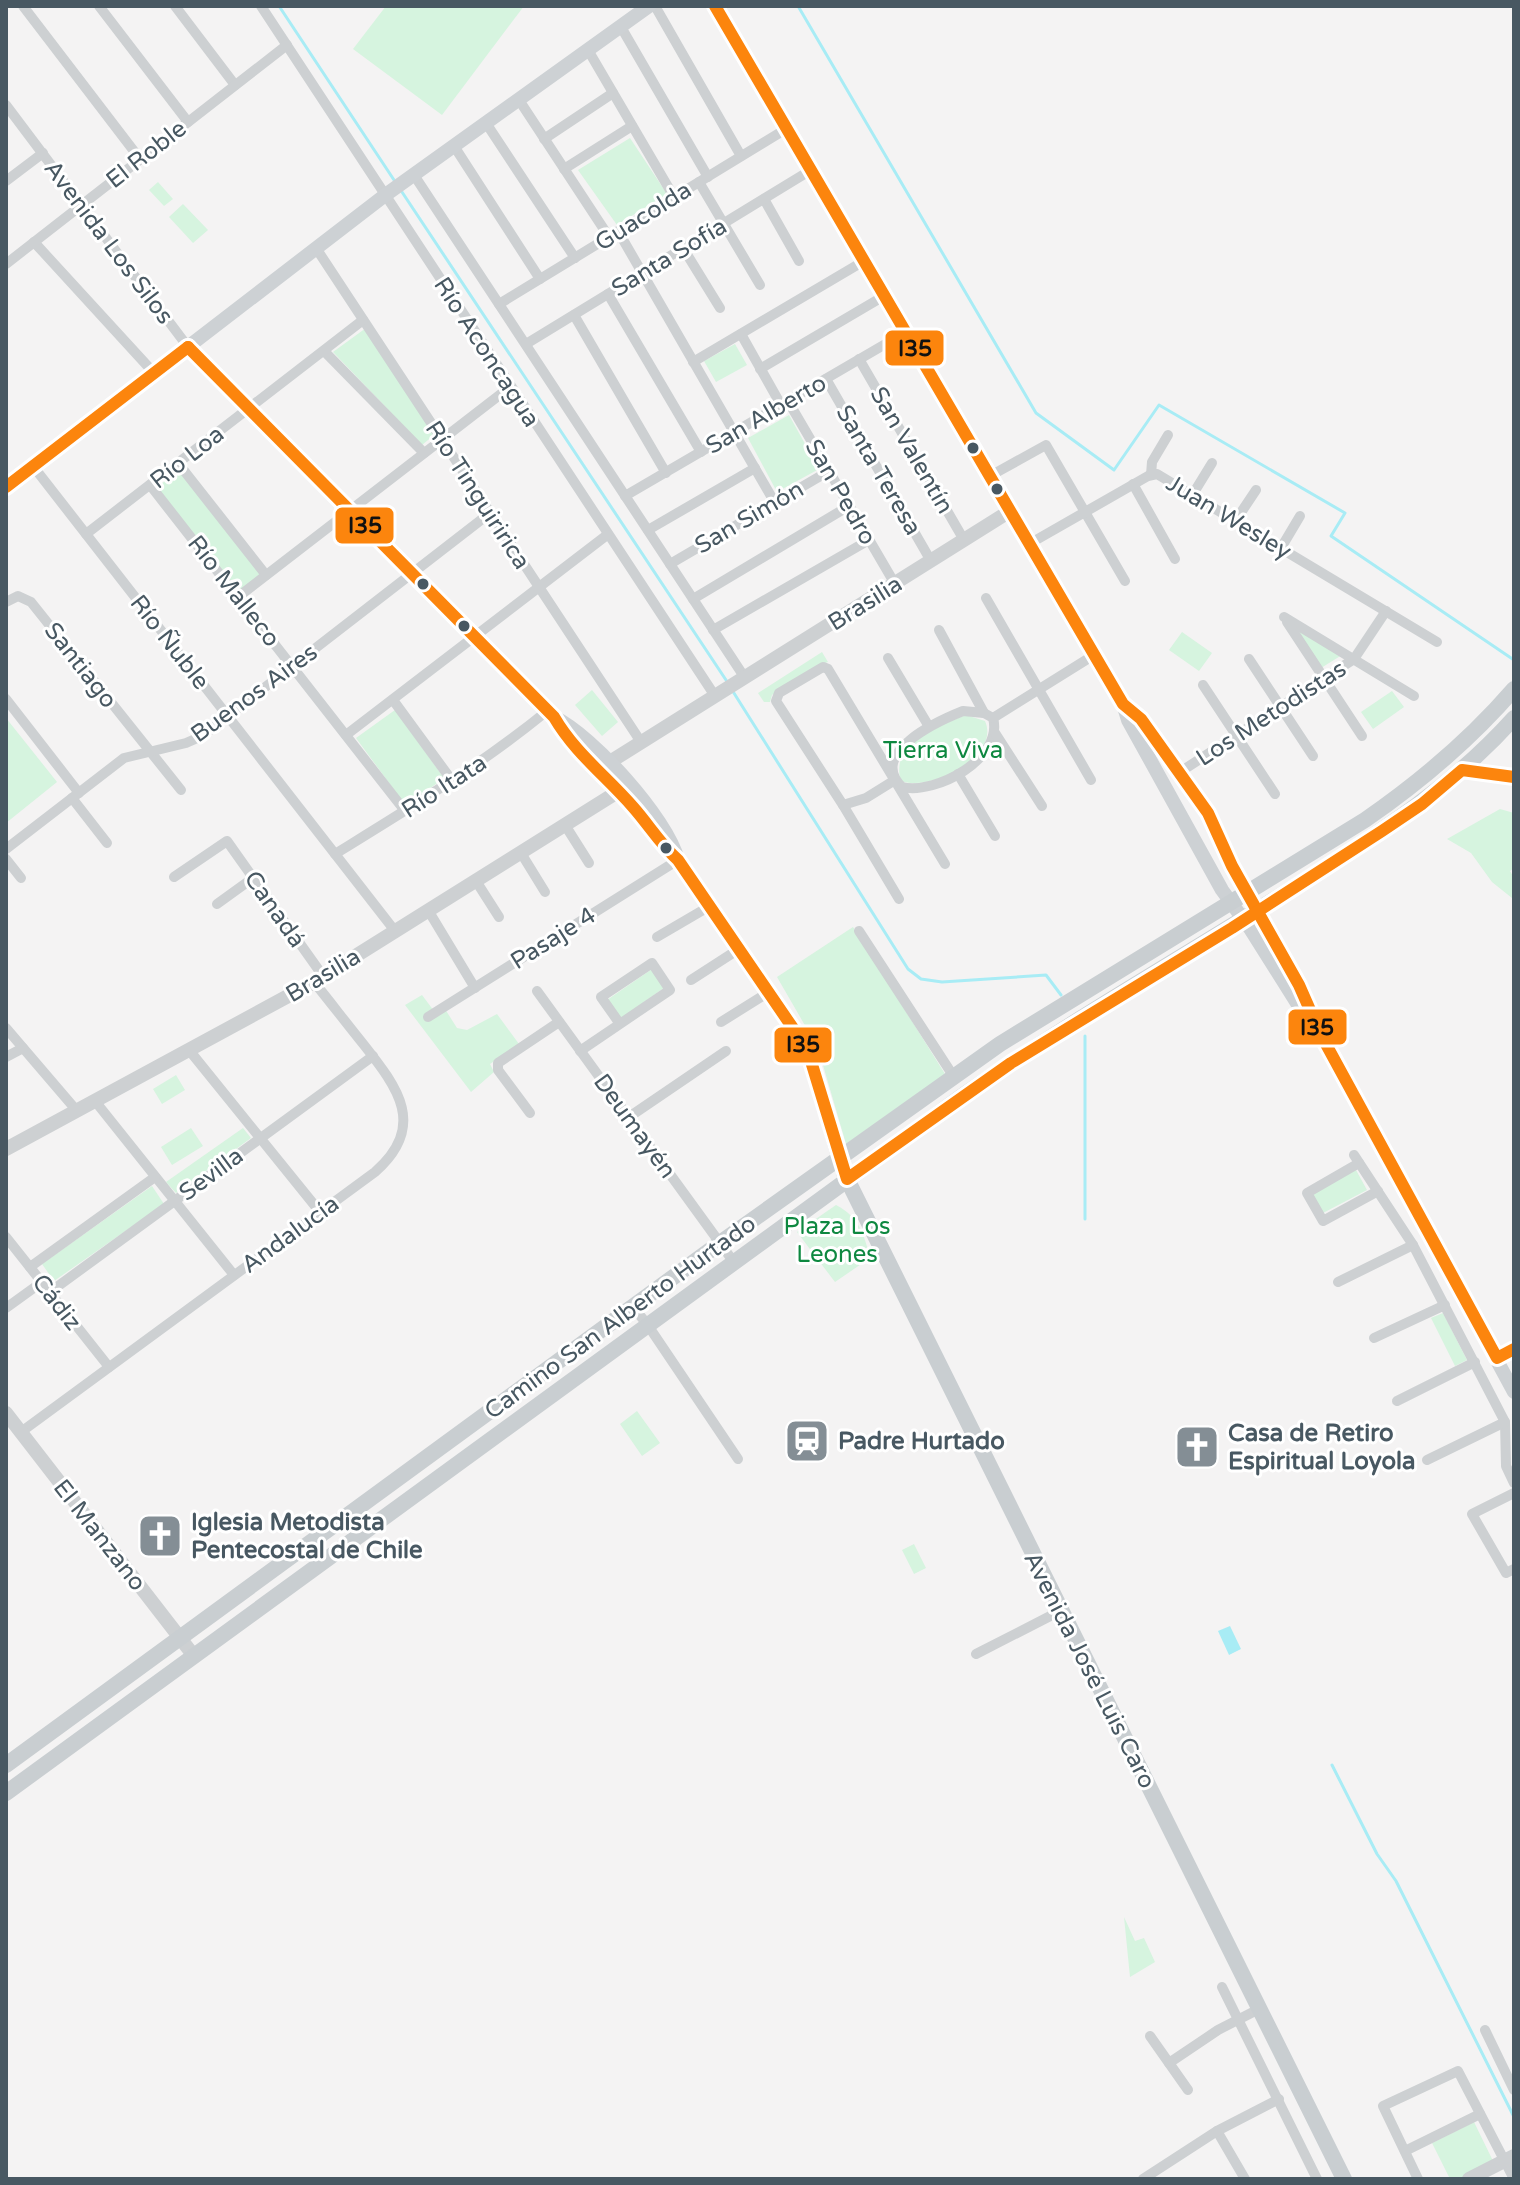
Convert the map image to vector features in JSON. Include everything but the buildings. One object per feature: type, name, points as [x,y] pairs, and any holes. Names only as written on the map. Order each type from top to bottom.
[{"type":"main road","points":[[6,487],[393,189],[652,6]]},
{"type":"main road","points":[[715,6],[1123,704],[1130,725],[1230,902],[1321,1035]]},
{"type":"main road","name":"Avenida Los Silos","points":[[188,347],[551,714],[575,730],[602,766],[624,788],[662,845],[678,860],[792,1025],[810,1058],[839,1160]]},
{"type":"main road","name":"Camino San Alberto Hurtado","points":[[6,1765],[720,1243],[954,1077],[1045,1015],[1365,820],[1411,788],[1471,735],[1514,689]]},
{"type":"main road","points":[[1123,704],[1137,714],[1208,813],[1299,985],[1321,1035],[1497,1358],[1510,1374],[1514,1392]]},
{"type":"main road","name":"Camino San Alberto Hurtado","points":[[6,1793],[733,1261],[1011,1063],[1244,920],[1422,804],[1462,770],[1514,718]]},
{"type":"main road","name":"Avenida José Luis Caro","points":[[839,1160],[1344,2179]]},
{"type":"main road","points":[[590,1338],[603,1356]]},
{"type":"street","points":[[23,6],[140,159]]},
{"type":"street","points":[[99,6],[188,122]]},
{"type":"street","points":[[175,6],[235,85]]},
{"type":"street","name":"Río Aconcagua","points":[[261,6],[393,189],[510,387],[607,535],[718,694]]},
{"type":"street","points":[[652,6],[741,156]]},
{"type":"street","points":[[621,27],[724,224],[760,285]]},
{"type":"street","name":"El Roble","points":[[6,264],[287,45]]},
{"type":"street","points":[[588,50],[674,197]]},
{"type":"street","points":[[544,139],[613,93]]},
{"type":"street","points":[[519,100],[564,169],[642,273],[775,503]]},
{"type":"street","name":"Avenida Los Silos","points":[[6,105],[188,347]]},
{"type":"street","points":[[486,123],[575,258]]},
{"type":"street","points":[[564,169],[632,126]]},
{"type":"street","name":"Guacolda","points":[[499,304],[786,129]]},
{"type":"street","points":[[454,146],[540,279]]},
{"type":"street","points":[[6,181],[43,153]]},
{"type":"street","name":"Santa Sofía","points":[[526,344],[811,170]]},
{"type":"street","name":"Río Aconcagua","points":[[414,175],[693,599],[740,680]]},
{"type":"street","points":[[764,199],[799,261]]},
{"type":"street","points":[[34,242],[154,373]]},
{"type":"street","name":"Río Tinguiririca","points":[[316,248],[641,742]]},
{"type":"street","points":[[683,248],[720,308]]},
{"type":"street","points":[[693,362],[864,261]]},
{"type":"street","points":[[608,294],[701,452]]},
{"type":"street","points":[[760,369],[884,296]]},
{"type":"street","points":[[574,315],[666,473]]},
{"type":"street","name":"Río Loa","points":[[86,534],[363,320]]},
{"type":"street","name":"San Alberto","points":[[625,496],[906,332]]},
{"type":"street","name":"San Pedro","points":[[741,334],[760,369],[829,471],[895,584]]},
{"type":"street","points":[[324,351],[424,453]]},
{"type":"street","name":"San Valentín","points":[[859,359],[964,540]]},
{"type":"street","name":"Santa Teresa","points":[[826,379],[931,561]]},
{"type":"street","points":[[238,597],[510,387]]},
{"type":"street","points":[[1151,475],[1152,462],[1168,435]]},
{"type":"street","points":[[990,476],[1046,445],[1125,581]]},
{"type":"street","points":[[178,463],[266,575]]},
{"type":"street","points":[[1193,494],[1212,463]]},
{"type":"street","name":"Río Ñuble","points":[[33,466],[395,931]]},
{"type":"street","points":[[648,530],[755,468]]},
{"type":"street","name":"San Simón","points":[[670,564],[829,471]]},
{"type":"street","name":"Juan Wesley","points":[[1029,544],[1151,475],[1164,477],[1437,642]]},
{"type":"street","points":[[1133,484],[1175,559]]},
{"type":"street","name":"Río Malleco","points":[[150,485],[405,811]]},
{"type":"street","points":[[1236,520],[1256,490]]},
{"type":"street","points":[[693,599],[849,506]]},
{"type":"street","name":"Brasilia","points":[[602,766],[1010,511]]},
{"type":"street","name":"Buenos Aires","points":[[6,849],[124,758],[191,742],[229,717],[490,513]]},
{"type":"street","points":[[1281,548],[1300,516]]},
{"type":"street","points":[[346,735],[607,535]]},
{"type":"street","points":[[713,630],[869,540]]},
{"type":"street","name":"Santiago","points":[[6,602],[18,596],[31,602],[148,751]]},
{"type":"street","points":[[986,598],[1091,780]]},
{"type":"street","name":"Los Metodistas","points":[[1180,772],[1354,659],[1386,611]]},
{"type":"street","points":[[1362,736],[1284,617],[1414,696]]},
{"type":"street","points":[[939,630],[988,715],[995,733],[1042,806]]},
{"type":"street","points":[[995,733],[980,756],[958,774],[917,788],[902,787],[895,780],[893,769],[897,755],[928,725],[963,711],[988,715],[1039,689],[1094,655]]},
{"type":"street","points":[[888,658],[928,725]]},
{"type":"street","points":[[1249,659],[1313,756]]},
{"type":"street","points":[[899,899],[776,701],[779,693],[823,667],[828,669],[945,864]]},
{"type":"street","points":[[1203,685],[1275,794]]},
{"type":"street","points":[[6,699],[107,843]]},
{"type":"street","points":[[393,700],[453,782]]},
{"type":"street","name":"Río Itata","points":[[335,854],[453,782],[551,714]]},
{"type":"street","points":[[148,751],[181,790]]},
{"type":"street","points":[[1462,770],[1514,777]]},
{"type":"street","points":[[958,774],[995,836]]},
{"type":"street","points":[[843,805],[866,798],[895,780]]},
{"type":"street","name":"Brasilia","points":[[6,1149],[318,979],[624,788]]},
{"type":"street","points":[[851,818],[866,798]]},
{"type":"street","points":[[565,825],[589,863]]},
{"type":"street","name":"Canadá","points":[[174,877],[227,841],[318,979]]},
{"type":"street","points":[[521,853],[545,892]]},
{"type":"street","points":[[6,859],[21,878]]},
{"type":"street","name":"Pasaje 4","points":[[428,1017],[678,860]]},
{"type":"street","points":[[217,904],[253,878]]},
{"type":"street","points":[[476,881],[499,917]]},
{"type":"street","points":[[657,937],[710,906]]},
{"type":"street","points":[[428,910],[475,988]]},
{"type":"street","points":[[859,931],[954,1077]]},
{"type":"street","points":[[691,980],[739,949]]},
{"type":"street","points":[[580,1051],[620,1024],[670,990],[652,963],[601,997],[620,1024]]},
{"type":"street","name":"Andalucía","points":[[14,1430],[109,1367],[382,1166],[400,1140],[403,1126],[401,1100],[391,1079],[318,979]]},
{"type":"street","name":"Deumayén","points":[[537,991],[733,1261]]},
{"type":"street","points":[[721,1022],[769,992]]},
{"type":"street","points":[[530,1113],[497,1068],[498,1063],[559,1022]]},
{"type":"street","points":[[6,1028],[77,1111]]},
{"type":"street","points":[[6,1057],[23,1048]]},
{"type":"street","points":[[189,1050],[320,1212]]},
{"type":"street","points":[[629,1117],[726,1051]]},
{"type":"street","name":"Sevilla","points":[[50,1292],[373,1056]]},
{"type":"street","points":[[95,1101],[234,1275]]},
{"type":"street","points":[[1378,1191],[1323,1221],[1307,1193],[1357,1159],[1378,1191],[1413,1245],[1505,1422],[1506,1466],[1514,1483]]},
{"type":"street","name":"Sevilla","points":[[30,1267],[155,1177]]},
{"type":"street","name":"Cádiz","points":[[6,1237],[109,1367]]},
{"type":"street","points":[[1338,1282],[1413,1245]]},
{"type":"street","points":[[6,1308],[42,1282]]},
{"type":"street","points":[[1374,1338],[1445,1305]]},
{"type":"street","points":[[633,1307],[738,1459]]},
{"type":"street","points":[[1497,1358],[1514,1349]]},
{"type":"street","points":[[1397,1401],[1475,1362]]},
{"type":"street","name":"El Manzano","points":[[6,1413],[14,1430],[194,1656]]},
{"type":"street","points":[[1427,1460],[1505,1422]]},
{"type":"street","points":[[1514,1493],[1472,1514],[1506,1573],[1514,1569]]},
{"type":"street","points":[[976,1654],[1060,1611]]},
{"type":"street","points":[[1222,1987],[1317,2179]]},
{"type":"street","points":[[1169,2063],[1218,2030],[1259,2009]]},
{"type":"street","points":[[1485,2030],[1514,2090]]},
{"type":"street","points":[[1150,2036],[1188,2090]]},
{"type":"street","points":[[1418,2179],[1383,2106],[1458,2071],[1480,2114],[1510,2158],[1514,2179]]},
{"type":"street","points":[[1143,2179],[1160,2174],[1217,2131],[1279,2099]]},
{"type":"street","points":[[1405,2151],[1480,2114]]},
{"type":"street","points":[[1217,2131],[1245,2179]]},
{"type":"street","points":[[1469,2179],[1510,2158]]},
{"type":"green space","points":[[386,6],[524,6],[442,115],[353,49]]},
{"type":"green space","points":[[630,138],[667,194],[617,225],[578,170]]},
{"type":"green space","points":[[158,182],[173,199],[164,206],[149,190]]},
{"type":"green space","points":[[183,204],[208,230],[193,243],[169,217]]},
{"type":"green space","points":[[366,328],[434,435],[422,445],[333,352]]},
{"type":"green space","points":[[735,344],[747,365],[716,382],[704,361]]},
{"type":"green space","points":[[789,415],[819,469],[777,492],[748,438]]},
{"type":"green space","points":[[180,470],[260,571],[260,577],[241,592],[157,487]]},
{"type":"green space","points":[[1297,629],[1342,655],[1321,668]]},
{"type":"green space","points":[[1182,632],[1212,653],[1199,671],[1169,650]]},
{"type":"green space","points":[[822,652],[828,662],[772,695],[770,702],[764,702],[758,693]]},
{"type":"green space","points":[[592,690],[618,722],[602,736],[575,705]]},
{"type":"green space","points":[[1392,691],[1404,707],[1373,729],[1361,712]]},
{"type":"green space","points":[[395,710],[444,778],[406,806],[356,738]]},
{"type":"green space","name":"Tierra Viva","points":[[966,715],[985,721],[987,734],[983,747],[973,759],[960,769],[929,781],[901,781],[899,768],[909,746],[930,731]]},
{"type":"green space","points":[[6,718],[57,782],[6,823]]},
{"type":"green space","points":[[1500,809],[1514,813],[1514,868],[1510,871],[1514,878],[1512,898],[1492,882],[1471,853],[1447,839]]},
{"type":"green space","points":[[853,927],[945,1074],[846,1144],[818,1048],[777,977]]},
{"type":"green space","points":[[655,967],[668,985],[620,1019],[607,1000]]},
{"type":"green space","points":[[422,995],[437,1015],[445,1009],[457,1028],[467,1030],[497,1014],[519,1044],[490,1064],[494,1072],[471,1092],[405,1005]]},
{"type":"green space","points":[[176,1075],[185,1090],[162,1104],[153,1089]]},
{"type":"green space","points":[[191,1128],[203,1146],[172,1165],[161,1147]]},
{"type":"green space","points":[[243,1128],[251,1138],[176,1193],[166,1182]]},
{"type":"green space","points":[[1356,1170],[1367,1190],[1323,1213],[1312,1193]]},
{"type":"green space","points":[[152,1186],[164,1204],[54,1281],[42,1264]]},
{"type":"green space","name":"Plaza Los Leones","points":[[836,1205],[850,1215],[859,1227],[870,1258],[835,1282],[797,1232]]},
{"type":"green space","points":[[1443,1313],[1467,1360],[1455,1366],[1431,1318]]},
{"type":"green space","points":[[637,1411],[660,1443],[642,1456],[620,1424]]},
{"type":"green space","points":[[914,1544],[926,1568],[914,1574],[902,1550]]},
{"type":"green space","points":[[1124,1917],[1135,1941],[1144,1938],[1155,1962],[1130,1977]]},
{"type":"green space","points":[[1474,2122],[1494,2163],[1461,2179],[1450,2179],[1432,2143]]},
{"type":"water","points":[[1230,1626],[1241,1649],[1229,1655],[1218,1631]]},
{"type":"waterway","points":[[279,6],[396,183]]},
{"type":"waterway","points":[[798,6],[1036,413],[1114,470],[1159,405],[1345,513],[1331,536],[1514,660]]},
{"type":"waterway","points":[[400,189],[728,683]]},
{"type":"waterway","points":[[732,690],[908,969],[921,979],[942,982],[1046,975],[1061,995]]},
{"type":"waterway","points":[[1085,1036],[1085,1219]]},
{"type":"waterway","points":[[1332,1765],[1377,1854],[1396,1881],[1514,2117]]},
{"type":"transit line","name":"I35","points":[[715,6],[1123,704],[1141,719],[1208,813],[1232,866],[1299,985],[1321,1035],[1497,1358],[1514,1349]]},
{"type":"transit line","name":"I35","points":[[188,347],[554,717],[581,753],[678,860],[799,1037],[810,1058],[847,1179],[1011,1063],[1232,928],[1382,831],[1422,804],[1462,770],[1514,777]]},
{"type":"transit line","name":"I35","points":[[6,487],[188,347]]},
{"type":"place","name":"Padre Hurtado","points":[[807,1441]]},
{"type":"place","name":"Casa de Retiro Espiritual Loyola","points":[[1197,1447]]},
{"type":"place","name":"Iglesia Metodista Pentecostal de Chile","points":[[160,1536]]}]
